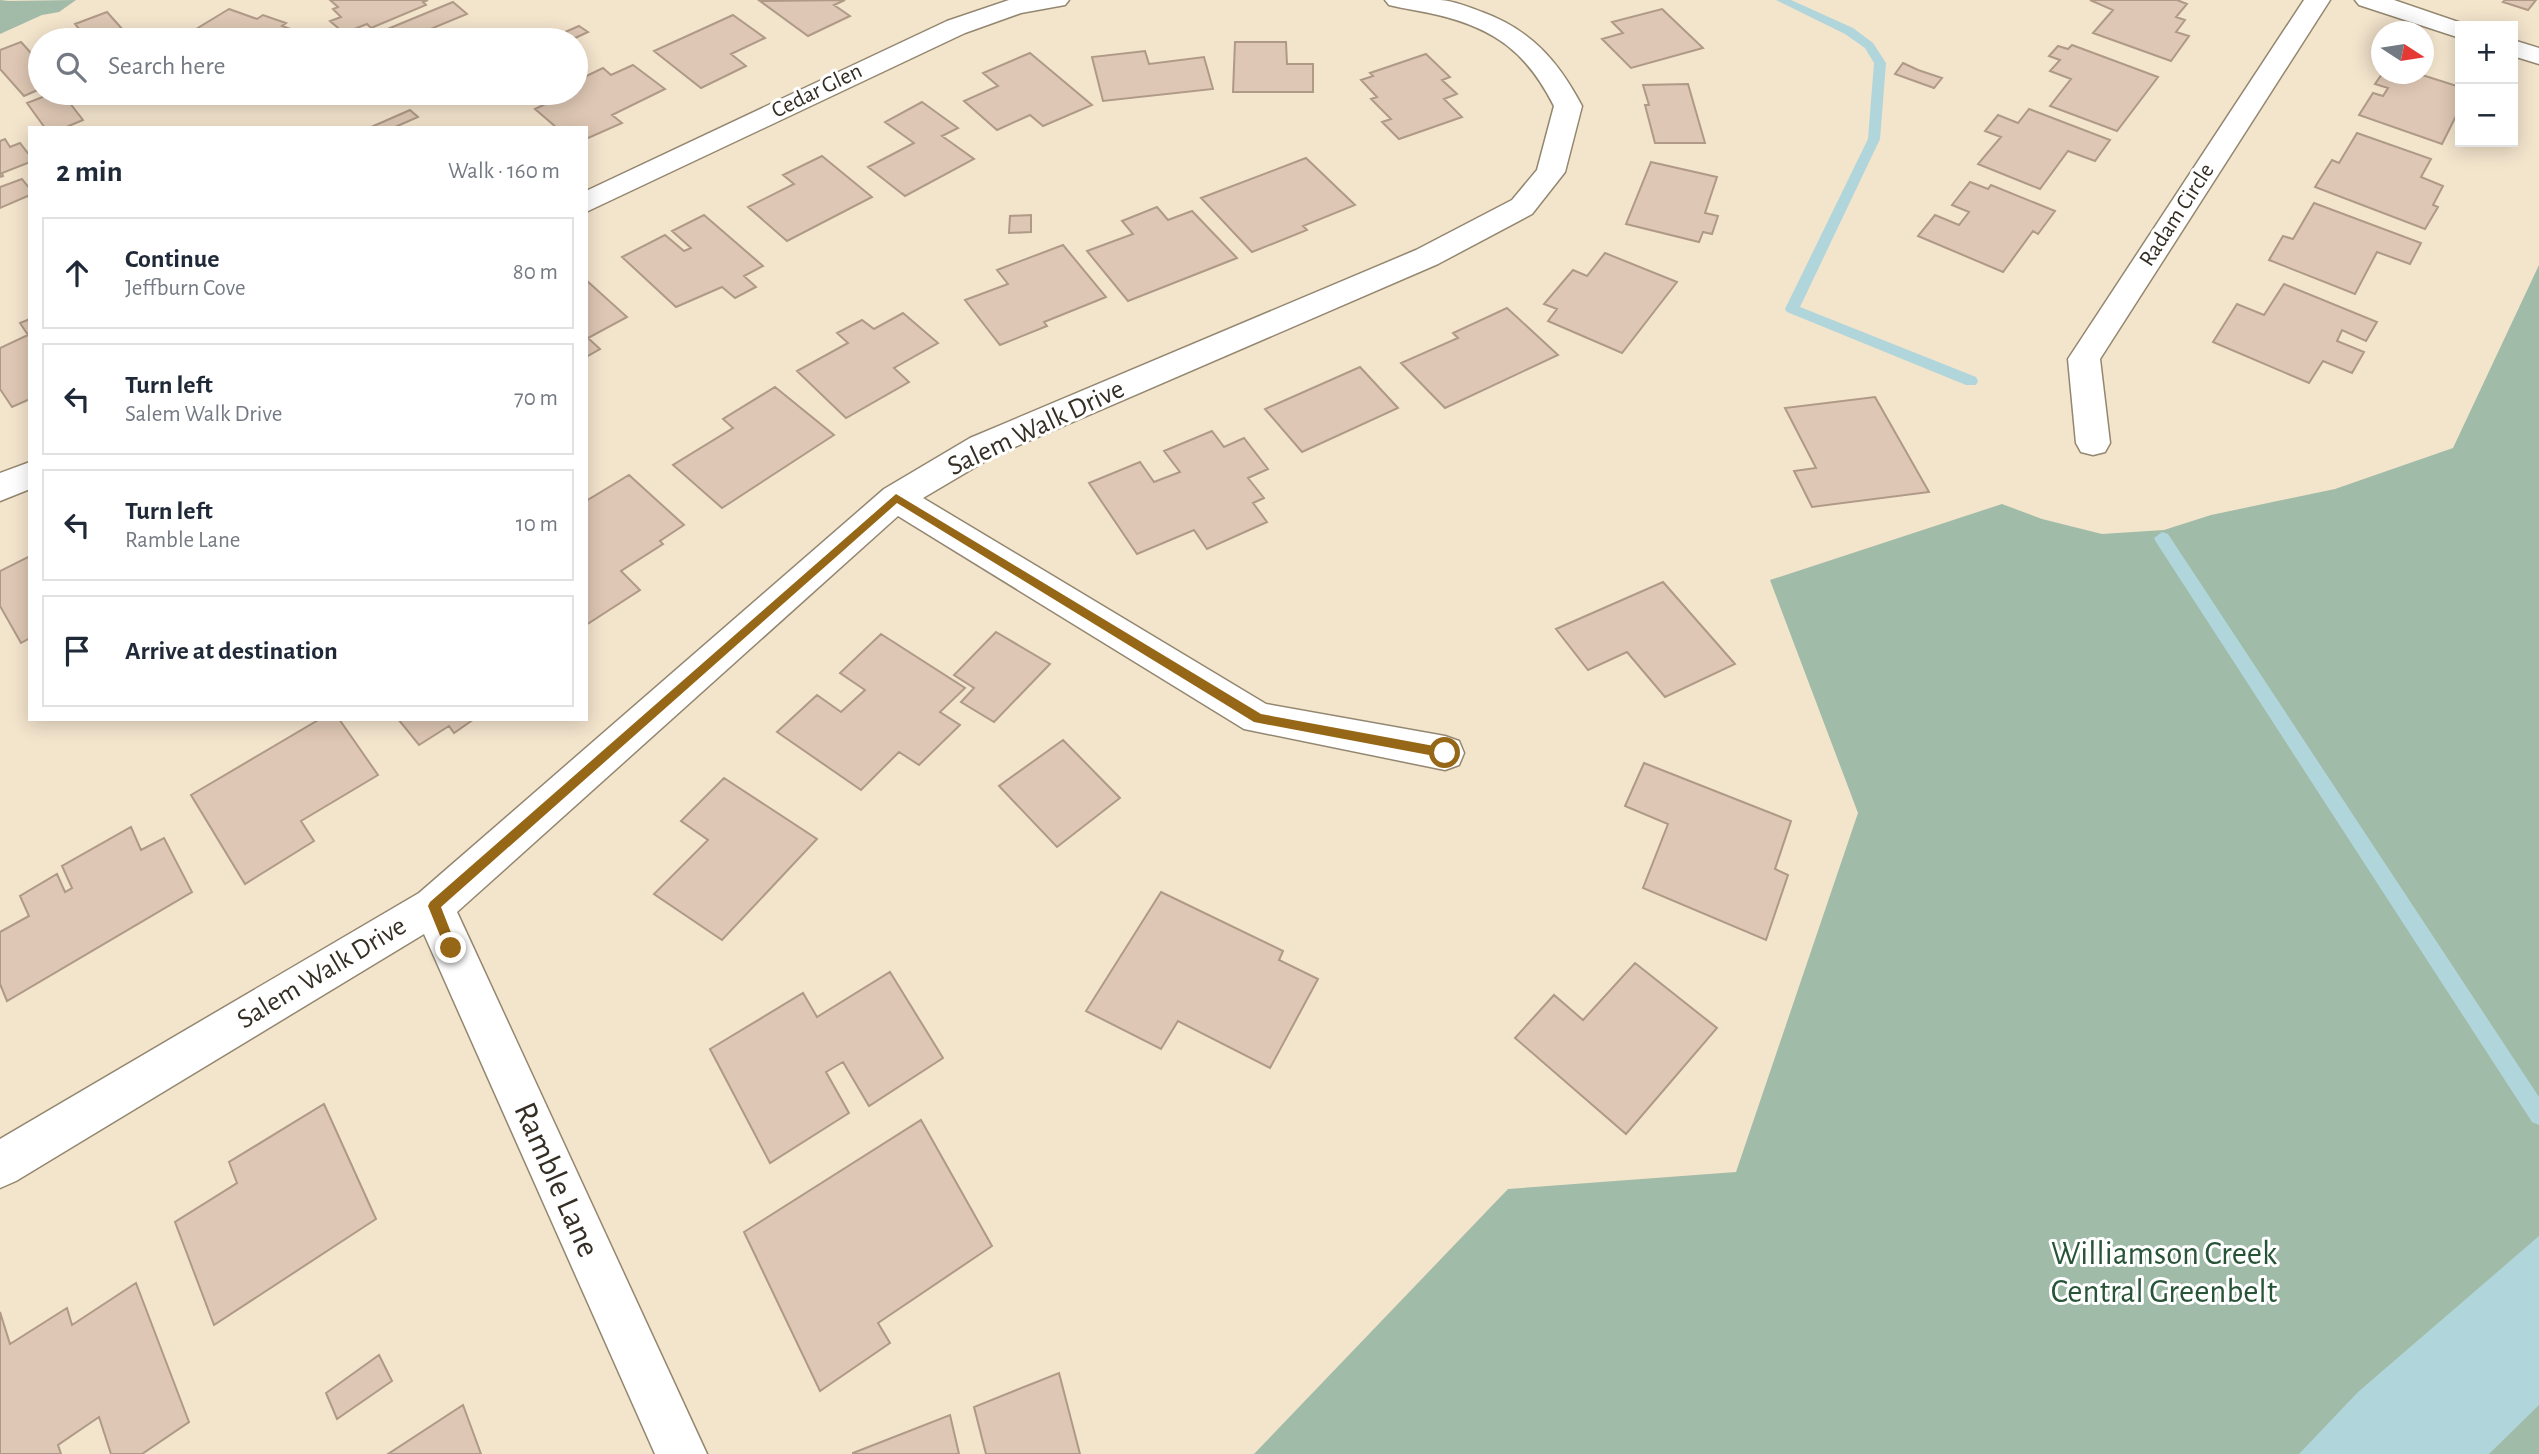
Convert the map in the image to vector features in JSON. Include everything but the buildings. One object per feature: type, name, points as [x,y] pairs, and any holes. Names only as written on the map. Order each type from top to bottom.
[{"type":"street","name":"Cedar Glen","points":[[588,202],[883,59],[956,27],[1016,6],[1056,0]]},
{"type":"street","name":"Salem Walk Drive","points":[[0,1165],[434,906],[896,498],[982,447],[1427,257],[1522,207],[1551,172],[1568,106],[1549,71],[1517,39],[1471,16],[1432,4],[1398,0]]},
{"type":"street","name":"Radam Circle","points":[[2093,443],[2084,359],[2318,0]]},
{"type":"street","points":[[2368,0],[2455,28]]},
{"type":"street","points":[[2518,50],[2539,56]]},
{"type":"street","points":[[0,488],[28,475]]},
{"type":"street","points":[[896,498],[1258,718],[1445,753]]},
{"type":"street","name":"Ramble Lane","points":[[434,906],[681,1454]]},
{"type":"green space","points":[[0,0],[76,0],[59,12],[42,15],[0,34]]},
{"type":"green space","name":"Williamson Creek Central Greenbelt","points":[[2539,265],[2539,1454],[1254,1454],[1508,1189],[1736,1172],[1858,813],[1770,580],[2002,504],[2042,519],[2102,534],[2164,530],[2211,515],[2335,489],[2453,448]]},
{"type":"water","points":[[2539,1236],[2539,1405],[2489,1454],[2299,1454],[2358,1392]]},
{"type":"waterway","points":[[1782,0],[1849,31],[1869,46],[1880,63],[1874,139],[1792,309],[1971,381]]},
{"type":"waterway","points":[[2162,538],[2539,1115]]},
{"type":"route","points":[[451,948],[434,906],[896,498],[1258,718],[1445,753]]}]
